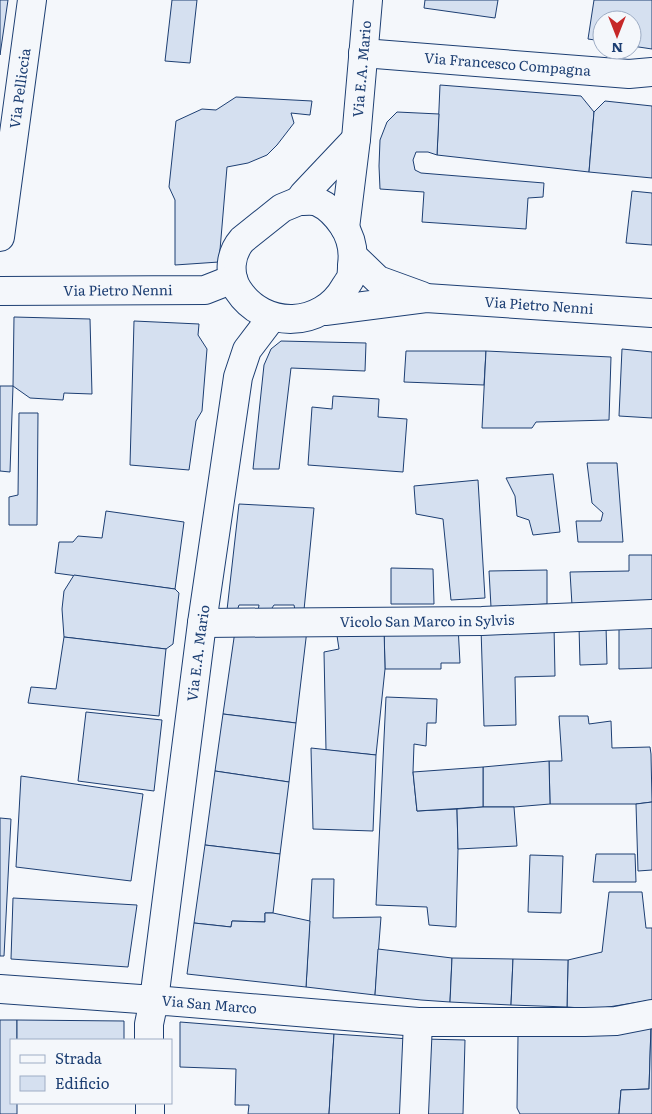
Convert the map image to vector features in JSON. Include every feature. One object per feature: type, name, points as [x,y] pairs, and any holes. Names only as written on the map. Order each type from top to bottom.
[{"type":"main road","name":"Via Pelliccia","points":[[0,237],[32,0]]},
{"type":"main road","name":"Via E.A. Mario","points":[[345,228],[356,139],[368,0]]},
{"type":"main road","name":"Via Francesco Compagna","points":[[363,53],[630,74],[652,72]]},
{"type":"main road","points":[[299,201],[356,139]]},
{"type":"main road","points":[[299,201],[317,202],[335,214],[345,228],[349,235],[353,256],[351,277],[340,296],[314,316],[293,320],[272,317],[253,306],[233,280],[232,263],[237,246],[282,208],[299,201]]},
{"type":"main road","name":"Via Pietro Nenni","points":[[353,256],[378,280],[426,298]]},
{"type":"main road","name":"Via Pietro Nenni","points":[[0,292],[205,290],[233,280]]},
{"type":"main road","name":"Via Pietro Nenni","points":[[324,310],[426,298],[652,313]]},
{"type":"main road","name":"Via E.A. Mario","points":[[149,1039],[149,1024],[154,1000],[202,623],[238,377],[247,350],[272,317]]},
{"type":"main road","name":"Vicolo San Marco in Sylvis","points":[[202,623],[482,621],[652,614]]},
{"type":"main road","name":"Via San Marco","points":[[0,989],[418,1022],[616,1021],[652,1014]]},
{"type":"main road","points":[[414,1114],[418,1022]]},
{"type":"building","points":[[0,0],[8,0],[0,55]]},
{"type":"building","points":[[172,0],[197,0],[190,63],[165,61]]},
{"type":"building","points":[[425,0],[498,0],[495,18],[424,8]]},
{"type":"building","points":[[594,0],[652,0],[652,49],[642,48],[642,10],[592,10]]},
{"type":"building","points":[[592,13],[592,40],[588,39]]},
{"type":"building","points":[[440,85],[581,96],[594,112],[589,172],[437,155]]},
{"type":"building","points":[[236,97],[312,101],[310,115],[291,113],[294,123],[267,155],[248,163],[227,167],[219,262],[175,265],[175,200],[169,187],[176,121],[202,109],[216,110]]},
{"type":"building","points":[[605,101],[652,106],[652,178],[589,172],[594,112]]},
{"type":"building","points":[[397,112],[439,114],[437,155],[428,152],[416,152],[413,160],[415,170],[421,173],[544,183],[543,197],[528,198],[526,229],[422,222],[424,192],[380,189],[380,140],[387,122]]},
{"type":"building","points":[[632,191],[652,193],[652,245],[626,243]]},
{"type":"building","points":[[14,317],[90,319],[92,394],[64,393],[63,400],[30,398],[13,386]]},
{"type":"building","points":[[134,321],[199,324],[198,335],[207,349],[202,411],[196,421],[189,470],[130,465]]},
{"type":"building","points":[[281,341],[366,343],[365,371],[291,368],[279,469],[253,469],[264,365],[271,349]]},
{"type":"building","points":[[622,349],[652,352],[652,418],[619,416]]},
{"type":"building","points":[[406,351],[486,351],[484,385],[404,382]]},
{"type":"building","points":[[486,351],[611,357],[609,420],[536,422],[532,428],[482,428]]},
{"type":"building","points":[[0,386],[13,386],[10,472],[0,471]]},
{"type":"building","points":[[333,396],[379,399],[378,417],[407,419],[403,472],[308,465],[312,407],[332,409]]},
{"type":"building","points":[[19,413],[38,413],[37,525],[9,525],[9,497],[18,495]]},
{"type":"building","points":[[587,463],[617,463],[623,542],[578,542],[576,521],[601,521],[603,513],[592,503]]},
{"type":"building","points":[[553,474],[560,532],[533,535],[529,520],[517,516],[515,496],[506,478]]},
{"type":"building","points":[[478,480],[485,598],[451,600],[443,519],[416,514],[414,486]]},
{"type":"building","points":[[239,504],[314,508],[304,610],[295,610],[294,605],[274,605],[270,611],[258,611],[259,605],[239,605],[237,611],[227,610]]},
{"type":"building","points":[[106,511],[184,522],[175,589],[55,573],[59,542],[73,542],[78,536],[102,538]]},
{"type":"building","points":[[629,555],[652,555],[652,603],[572,605],[570,572],[629,571]]},
{"type":"building","points":[[391,568],[433,569],[434,604],[391,604]]},
{"type":"building","points":[[547,570],[547,604],[491,607],[489,571]]},
{"type":"building","points":[[74,575],[175,589],[179,593],[173,644],[166,649],[64,637],[62,609],[64,591]]},
{"type":"building","points":[[652,625],[652,668],[619,669],[619,626]]},
{"type":"building","points":[[458,626],[460,663],[441,663],[441,669],[385,669],[384,627]]},
{"type":"building","points":[[554,626],[555,676],[515,677],[516,725],[484,726],[481,628]]},
{"type":"building","points":[[579,626],[606,626],[607,664],[580,665]]},
{"type":"building","points":[[384,627],[385,669],[376,755],[326,750],[324,652],[339,649],[336,629]]},
{"type":"building","points":[[307,630],[296,723],[223,714],[235,631]]},
{"type":"building","points":[[64,637],[166,649],[159,716],[28,703],[31,687],[56,689]]},
{"type":"building","points":[[386,697],[437,699],[436,723],[427,723],[426,746],[414,744],[413,772],[417,811],[457,809],[456,927],[429,925],[427,907],[376,905]]},
{"type":"building","points":[[86,712],[162,720],[154,791],[78,781]]},
{"type":"building","points":[[223,714],[296,723],[289,782],[215,771]]},
{"type":"building","points":[[559,716],[588,716],[589,724],[611,721],[612,748],[650,747],[652,802],[636,804],[550,804],[549,761],[562,761]]},
{"type":"building","points":[[311,748],[376,755],[373,831],[313,829]]},
{"type":"building","points":[[549,761],[550,804],[483,807],[483,767]]},
{"type":"building","points":[[483,767],[483,807],[417,811],[413,772]]},
{"type":"building","points":[[215,771],[289,782],[280,854],[205,845]]},
{"type":"building","points":[[21,776],[143,794],[131,881],[16,867]]},
{"type":"building","points":[[652,802],[652,870],[638,871],[636,804]]},
{"type":"building","points":[[514,807],[517,846],[458,849],[457,809]]},
{"type":"building","points":[[0,818],[11,819],[4,956],[0,956]]},
{"type":"building","points":[[205,845],[280,854],[273,913],[265,913],[265,922],[232,921],[231,927],[194,923]]},
{"type":"building","points":[[596,854],[635,854],[636,882],[593,882]]},
{"type":"building","points":[[530,855],[563,856],[561,913],[528,912]]},
{"type":"building","points":[[312,879],[334,879],[333,918],[381,917],[375,995],[306,987]]},
{"type":"building","points":[[609,892],[642,892],[646,928],[652,928],[652,1000],[596,1009],[567,1007],[568,960],[602,952]]},
{"type":"building","points":[[13,898],[137,905],[128,967],[11,959]]},
{"type":"building","points":[[265,913],[310,921],[306,987],[187,974],[194,923],[231,927],[232,921],[265,922]]},
{"type":"building","points":[[378,949],[452,958],[450,1002],[375,995]]},
{"type":"building","points":[[452,958],[513,959],[511,1005],[450,1002]]},
{"type":"building","points":[[513,959],[568,960],[567,1007],[511,1005]]},
{"type":"building","points":[[0,1020],[17,1020],[17,1039],[10,1039],[10,1104],[17,1104],[17,1114],[0,1114]]},
{"type":"building","points":[[17,1020],[124,1021],[124,1039],[17,1039]]},
{"type":"building","points":[[180,1022],[334,1034],[329,1114],[248,1114],[249,1105],[235,1105],[236,1069],[180,1067]]},
{"type":"building","points":[[651,1026],[649,1089],[621,1090],[619,1114],[520,1114],[517,1108],[518,1036]]},
{"type":"building","points":[[651,1026],[652,1114],[619,1114],[621,1090],[649,1089]]},
{"type":"building","points":[[334,1034],[410,1039],[407,1114],[329,1114]]},
{"type":"building","points":[[424,1039],[465,1040],[463,1114],[422,1114]]}]
